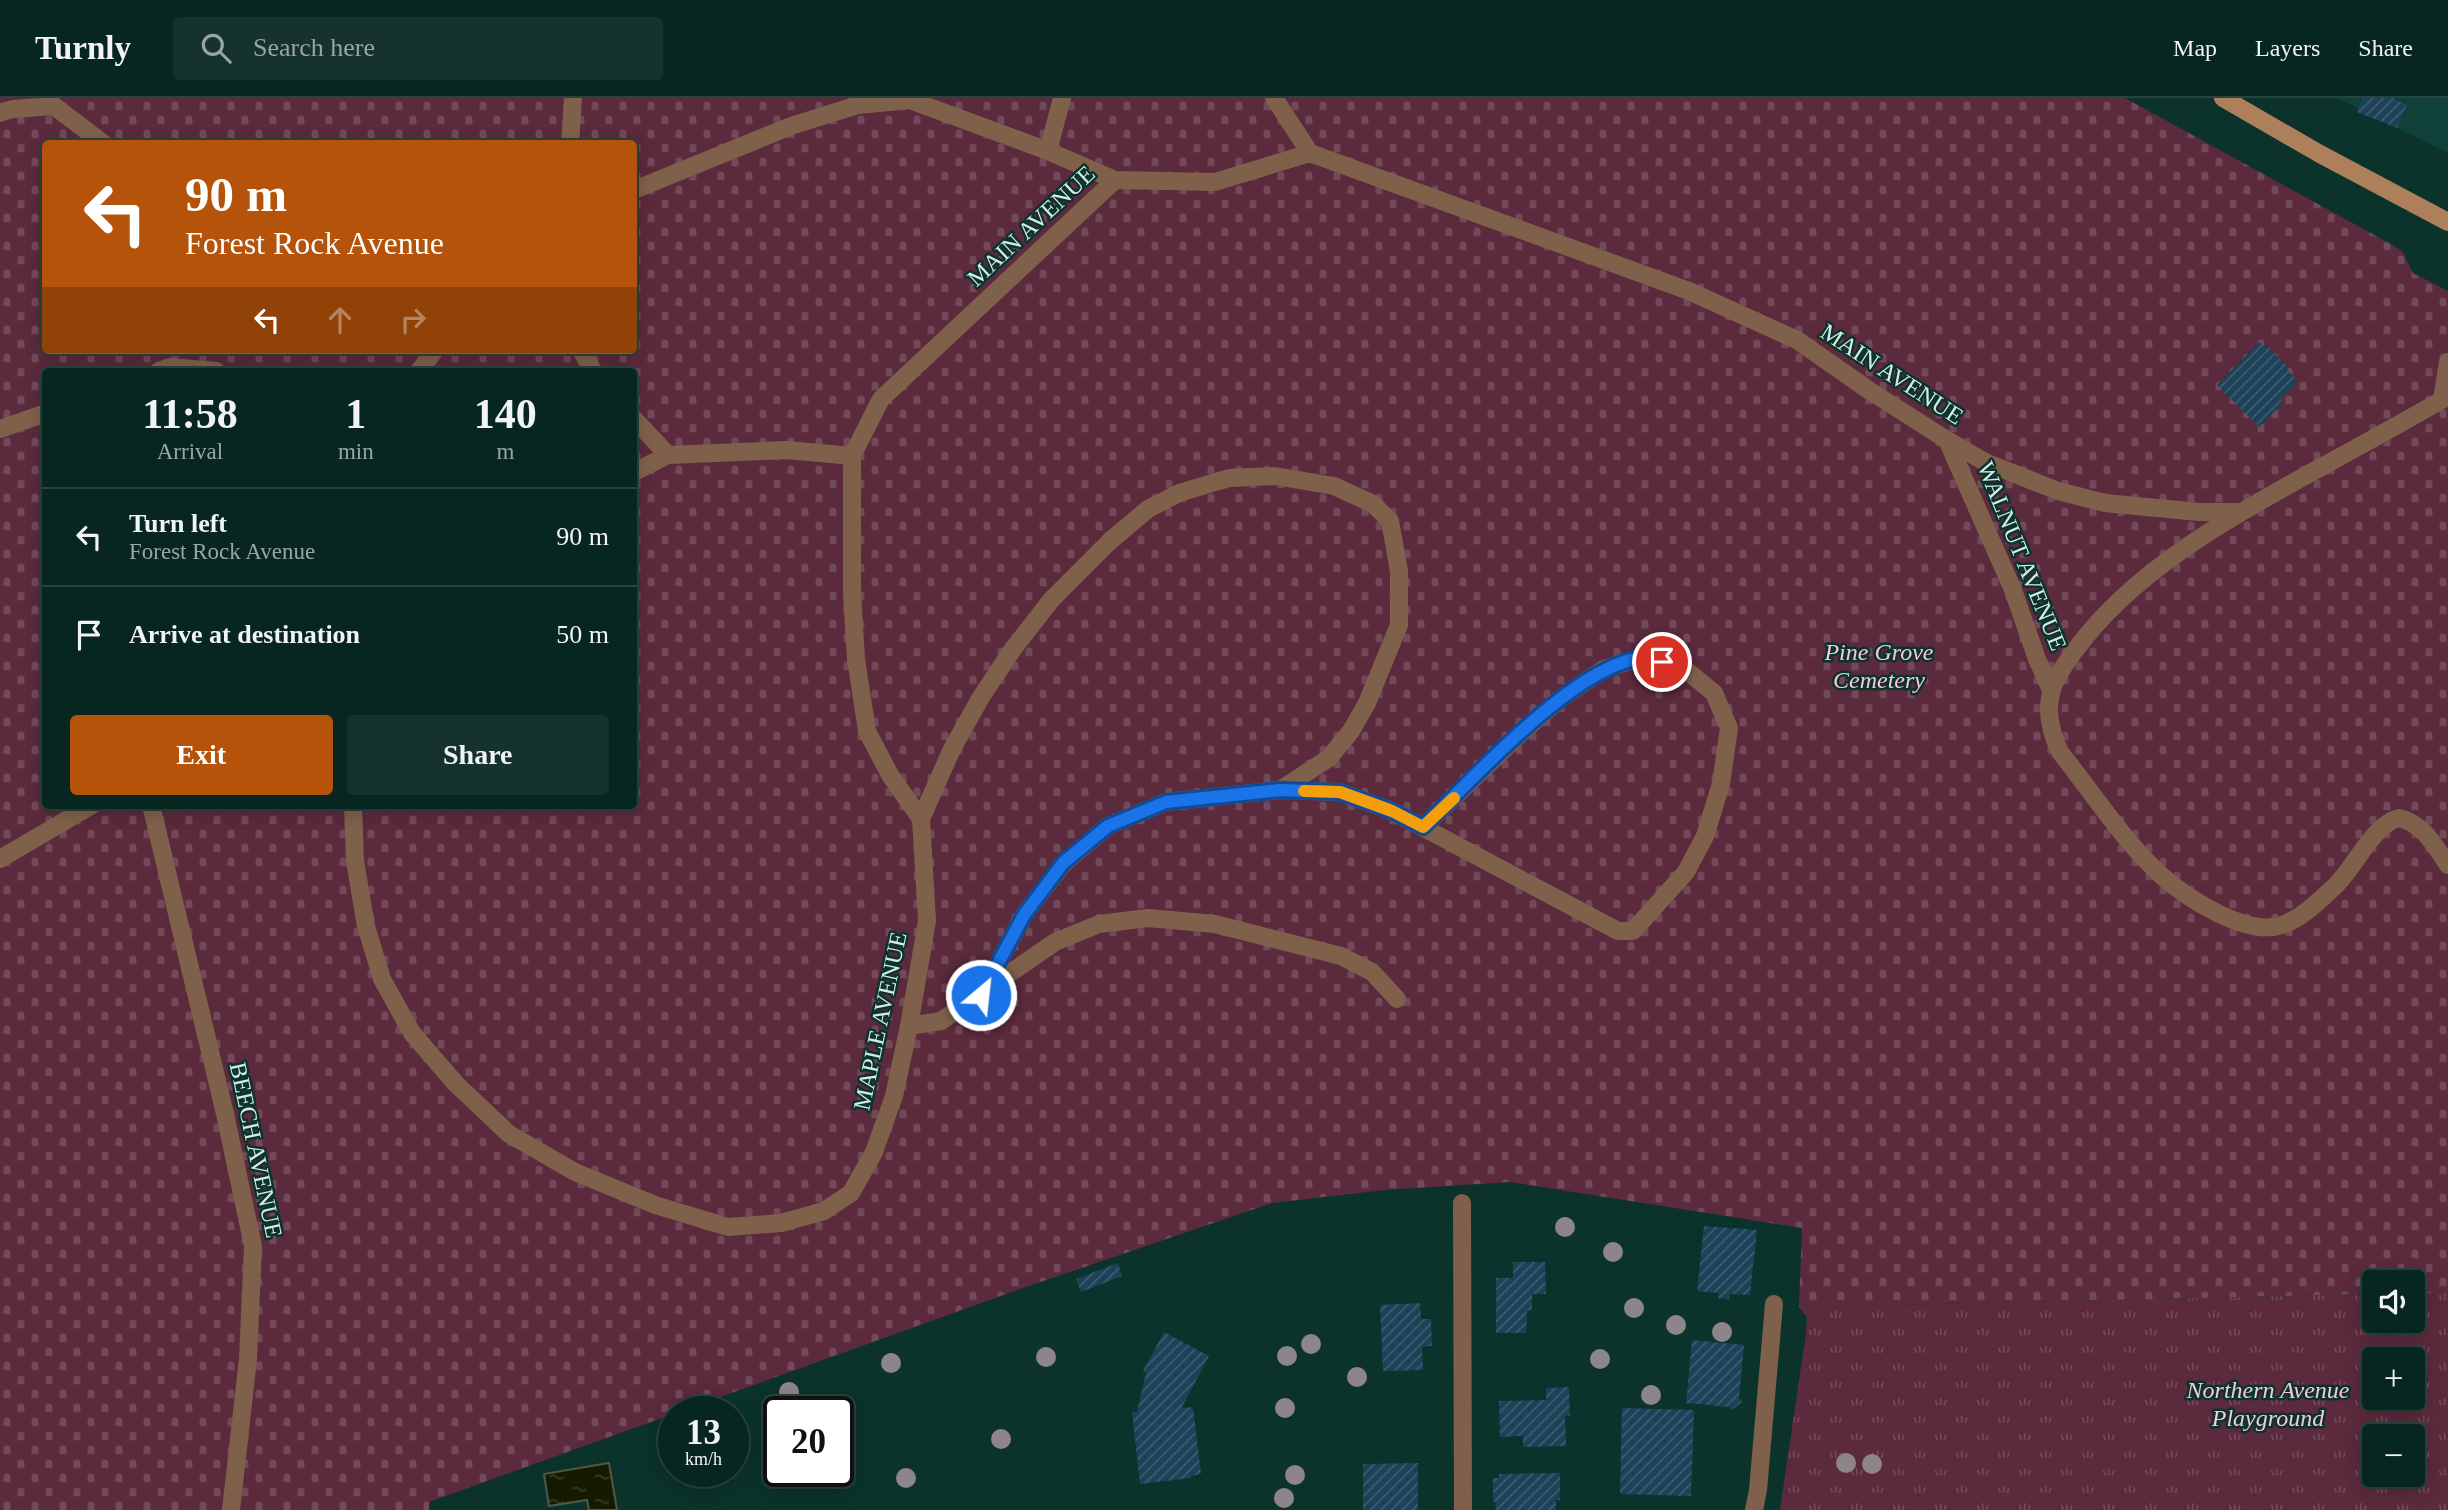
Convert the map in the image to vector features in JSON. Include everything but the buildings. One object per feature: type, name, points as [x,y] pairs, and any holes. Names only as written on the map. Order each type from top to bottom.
[{"type":"main road","points":[[2229,100],[2320,154],[2448,222]]},
{"type":"street","points":[[570,140],[573,98]]},
{"type":"street","points":[[1048,151],[1062,98]]},
{"type":"street","points":[[1274,98],[1310,153]]},
{"type":"street","points":[[637,189],[791,126],[858,106],[910,99],[1048,151],[1115,180]]},
{"type":"street","points":[[0,113],[51,102],[99,140]]},
{"type":"street","name":"MAIN AVENUE","points":[[852,456],[881,399],[1115,180],[1215,182],[1310,153],[1689,291],[1797,340],[1947,440],[1985,462],[2058,491],[2105,503],[2199,512],[2240,512],[2445,399],[2448,362]]},
{"type":"street","points":[[421,368],[432,354]]},
{"type":"street","points":[[165,363],[197,368]]},
{"type":"street","points":[[0,429],[42,414]]},
{"type":"street","points":[[637,422],[668,455]]},
{"type":"street","name":"WALNUT AVENUE","points":[[1947,440],[2013,590],[2037,659],[2052,690]]},
{"type":"street","points":[[637,470],[668,455],[787,450],[852,456],[852,593],[856,659],[867,730],[890,775],[922,819]]},
{"type":"street","points":[[922,819],[952,749],[981,697],[1013,649],[1052,599],[1110,541],[1148,509],[1179,493],[1229,478],[1275,476],[1334,486],[1373,504],[1390,521],[1399,570],[1399,625],[1367,703],[1351,731],[1329,758],[1280,790]]},
{"type":"street","name":"WALNUT AVENUE","points":[[2240,512],[2166,562],[2127,593],[2082,641],[2066,663],[2052,690],[2049,716],[2053,736],[2060,751],[2132,843],[2163,877],[2202,904],[2235,921],[2256,927],[2273,927],[2284,925],[2308,910],[2338,884],[2381,828],[2399,818],[2415,823],[2448,864]]},
{"type":"street","points":[[981,995],[1024,915],[1063,863],[1108,826],[1166,802],[1280,790],[1340,792],[1392,811],[1618,931],[1633,931],[1686,872],[1705,836],[1721,784],[1729,728],[1714,693],[1681,666],[1643,657],[1604,669],[1560,699],[1521,733],[1423,827]]},
{"type":"street","points":[[0,859],[85,809]]},
{"type":"street","name":"BEECH AVENUE","points":[[153,809],[225,1114],[253,1246],[248,1359],[231,1510]]},
{"type":"street","name":"MAPLE AVENUE","points":[[353,809],[355,861],[366,926],[382,979],[412,1033],[456,1084],[509,1134],[575,1172],[655,1205],[728,1227],[781,1223],[824,1211],[851,1193],[874,1152],[894,1096],[927,921],[922,819]]},
{"type":"street","points":[[909,1026],[941,1021],[1055,942],[1099,924],[1147,918],[1215,924],[1340,956],[1372,972],[1396,999]]},
{"type":"street","points":[[1462,1203],[1463,1510]]},
{"type":"street","points":[[1754,1510],[1774,1304]]},
{"type":"shaded area","points":[[2337,98],[2448,98],[2448,153]]},
{"type":"green space","name":"Pine Grove Cemetery","points":[[0,98],[2125,98],[2389,243],[2402,251],[2413,273],[2448,291],[2448,1293],[2425,1293],[2425,1270],[2362,1270],[2362,1294],[1799,1307],[1802,1228],[1510,1182],[1385,1190],[1272,1203],[1023,1288],[723,1396],[658,1396],[658,1419],[429,1502],[429,1510],[0,1510]]},
{"type":"green space","name":"Northern Avenue Playground","points":[[2425,1293],[2448,1293],[2448,1510],[1780,1510],[1806,1333],[1807,1317],[1799,1307],[2362,1294],[2362,1333],[2425,1333]]},
{"type":"water","points":[[609,1463],[617,1510],[589,1510],[587,1500],[549,1506],[544,1474]]},
{"type":"slow traffic","points":[[1304,791],[1340,792],[1392,811],[1423,827],[1454,798]]},
{"type":"route","points":[[981,995],[1024,915],[1063,863],[1108,826],[1166,802],[1280,790],[1340,792],[1392,811],[1423,827],[1560,699],[1604,669],[1643,657],[1662,662]]}]
